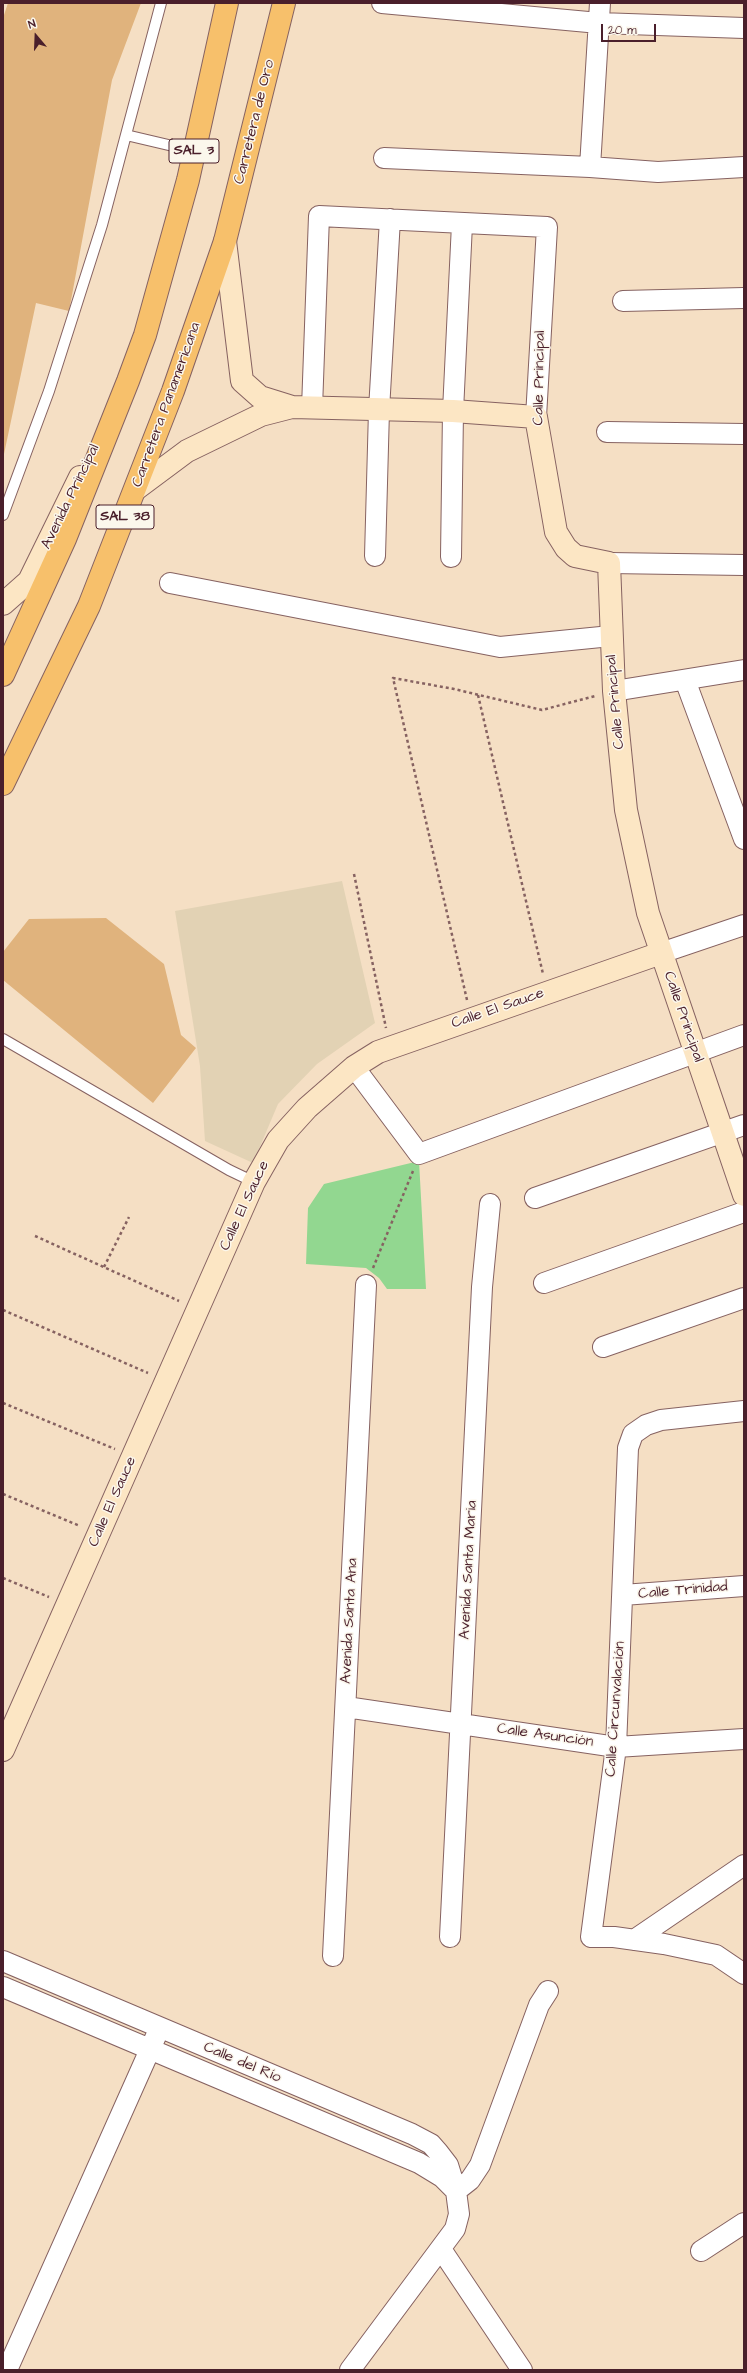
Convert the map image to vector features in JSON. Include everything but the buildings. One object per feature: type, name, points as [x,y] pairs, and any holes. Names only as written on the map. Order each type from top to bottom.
[{"type":"highway","name":"SAL 3","points":[[154,298],[194,151],[227,3]]},
{"type":"highway","name":"Carretera de Oro","points":[[225,241],[284,3]]},
{"type":"highway","name":"Carretera Panamericana","points":[[3,784],[89,606],[136,489],[173,391],[225,241]]},
{"type":"highway","name":"SAL 38","points":[[3,675],[64,539],[128,381],[145,334],[154,298]]},
{"type":"street","points":[[382,3],[599,23],[744,28]]},
{"type":"street","points":[[590,167],[600,3]]},
{"type":"street","points":[[384,158],[590,167],[658,172],[744,167]]},
{"type":"street","points":[[302,408],[319,216],[462,224],[453,411],[451,557]]},
{"type":"street","points":[[375,556],[379,410],[390,219]]},
{"type":"street","name":"Calle Principal","points":[[462,224],[547,227],[536,417],[556,532],[566,548],[575,556],[609,563],[614,690],[626,810],[648,912],[694,1052],[744,1194]]},
{"type":"street","points":[[225,241],[242,381],[260,397],[302,408]]},
{"type":"street","points":[[623,301],[744,298]]},
{"type":"street","name":"Avenida Principal","points":[[3,604],[29,581],[128,381]]},
{"type":"street","points":[[136,489],[187,451],[261,415],[302,408],[453,411],[536,417]]},
{"type":"street","points":[[607,432],[744,434]]},
{"type":"street","points":[[609,563],[744,565]]},
{"type":"street","points":[[170,583],[500,647],[611,636]]},
{"type":"street","points":[[614,690],[744,670]]},
{"type":"street","points":[[685,680],[744,839]]},
{"type":"street","name":"Calle El Sauce","points":[[3,1750],[254,1182],[278,1140],[307,1108],[354,1067],[390,1047],[744,925]]},
{"type":"street","points":[[354,1067],[419,1154],[694,1052],[744,1035]]},
{"type":"street","points":[[534,1198],[744,1125]]},
{"type":"street","name":"Avenida Santa Maria","points":[[450,1937],[462,1724],[482,1288],[490,1204]]},
{"type":"street","points":[[544,1283],[744,1212]]},
{"type":"street","name":"Avenida Santa Ana","points":[[334,1956],[341,1774],[346,1707],[366,1285]]},
{"type":"street","points":[[603,1347],[744,1298]]},
{"type":"street","name":"Calle Circunvalación","points":[[744,1411],[661,1420],[646,1425],[633,1434],[628,1448],[616,1747],[591,1937],[664,1944],[716,1955],[744,1974]]},
{"type":"street","name":"Calle Trinidad","points":[[622,1595],[744,1586]]},
{"type":"street","name":"Calle Asunción","points":[[346,1707],[616,1747],[744,1739]]},
{"type":"street","points":[[634,1940],[744,1865]]},
{"type":"street","name":"Calle del Río","points":[[3,1961],[431,2144],[448,2166],[456,2191],[459,2214],[455,2229],[441,2250],[350,2370]]},
{"type":"street","name":"Calle del Río","points":[[3,1986],[419,2163],[442,2177],[456,2191]]},
{"type":"street","points":[[456,2191],[470,2180],[480,2165],[539,2005],[548,1991]]},
{"type":"street","points":[[10,2366],[159,2028]]},
{"type":"street","points":[[701,2252],[744,2223]]},
{"type":"street","points":[[441,2250],[522,2370]]},
{"type":"lane","points":[[3,515],[49,391],[102,225],[161,3]]},
{"type":"lane","points":[[126,135],[194,151]]},
{"type":"lane","points":[[3,1039],[229,1170],[254,1182]]},
{"type":"path","points":[[471,1018],[393,678],[478,695],[542,710],[614,690]]},
{"type":"path","points":[[478,695],[547,992]]},
{"type":"path","points":[[354,874],[390,1047]]},
{"type":"path","points":[[366,1285],[419,1154]]},
{"type":"path","points":[[104,1267],[129,1217]]},
{"type":"path","points":[[36,1236],[198,1310]]},
{"type":"path","points":[[3,1310],[166,1381]]},
{"type":"path","points":[[3,1403],[133,1456]]},
{"type":"path","points":[[3,1494],[98,1534]]},
{"type":"path","points":[[3,1578],[67,1605]]},
{"type":"shaded area","points":[[342,881],[375,1023],[317,1064],[278,1104],[253,1163],[205,1141],[200,1066],[175,911]]},
{"type":"green space","points":[[419,1161],[426,1289],[387,1289],[379,1278],[366,1268],[306,1264],[308,1208],[324,1184]]}]
